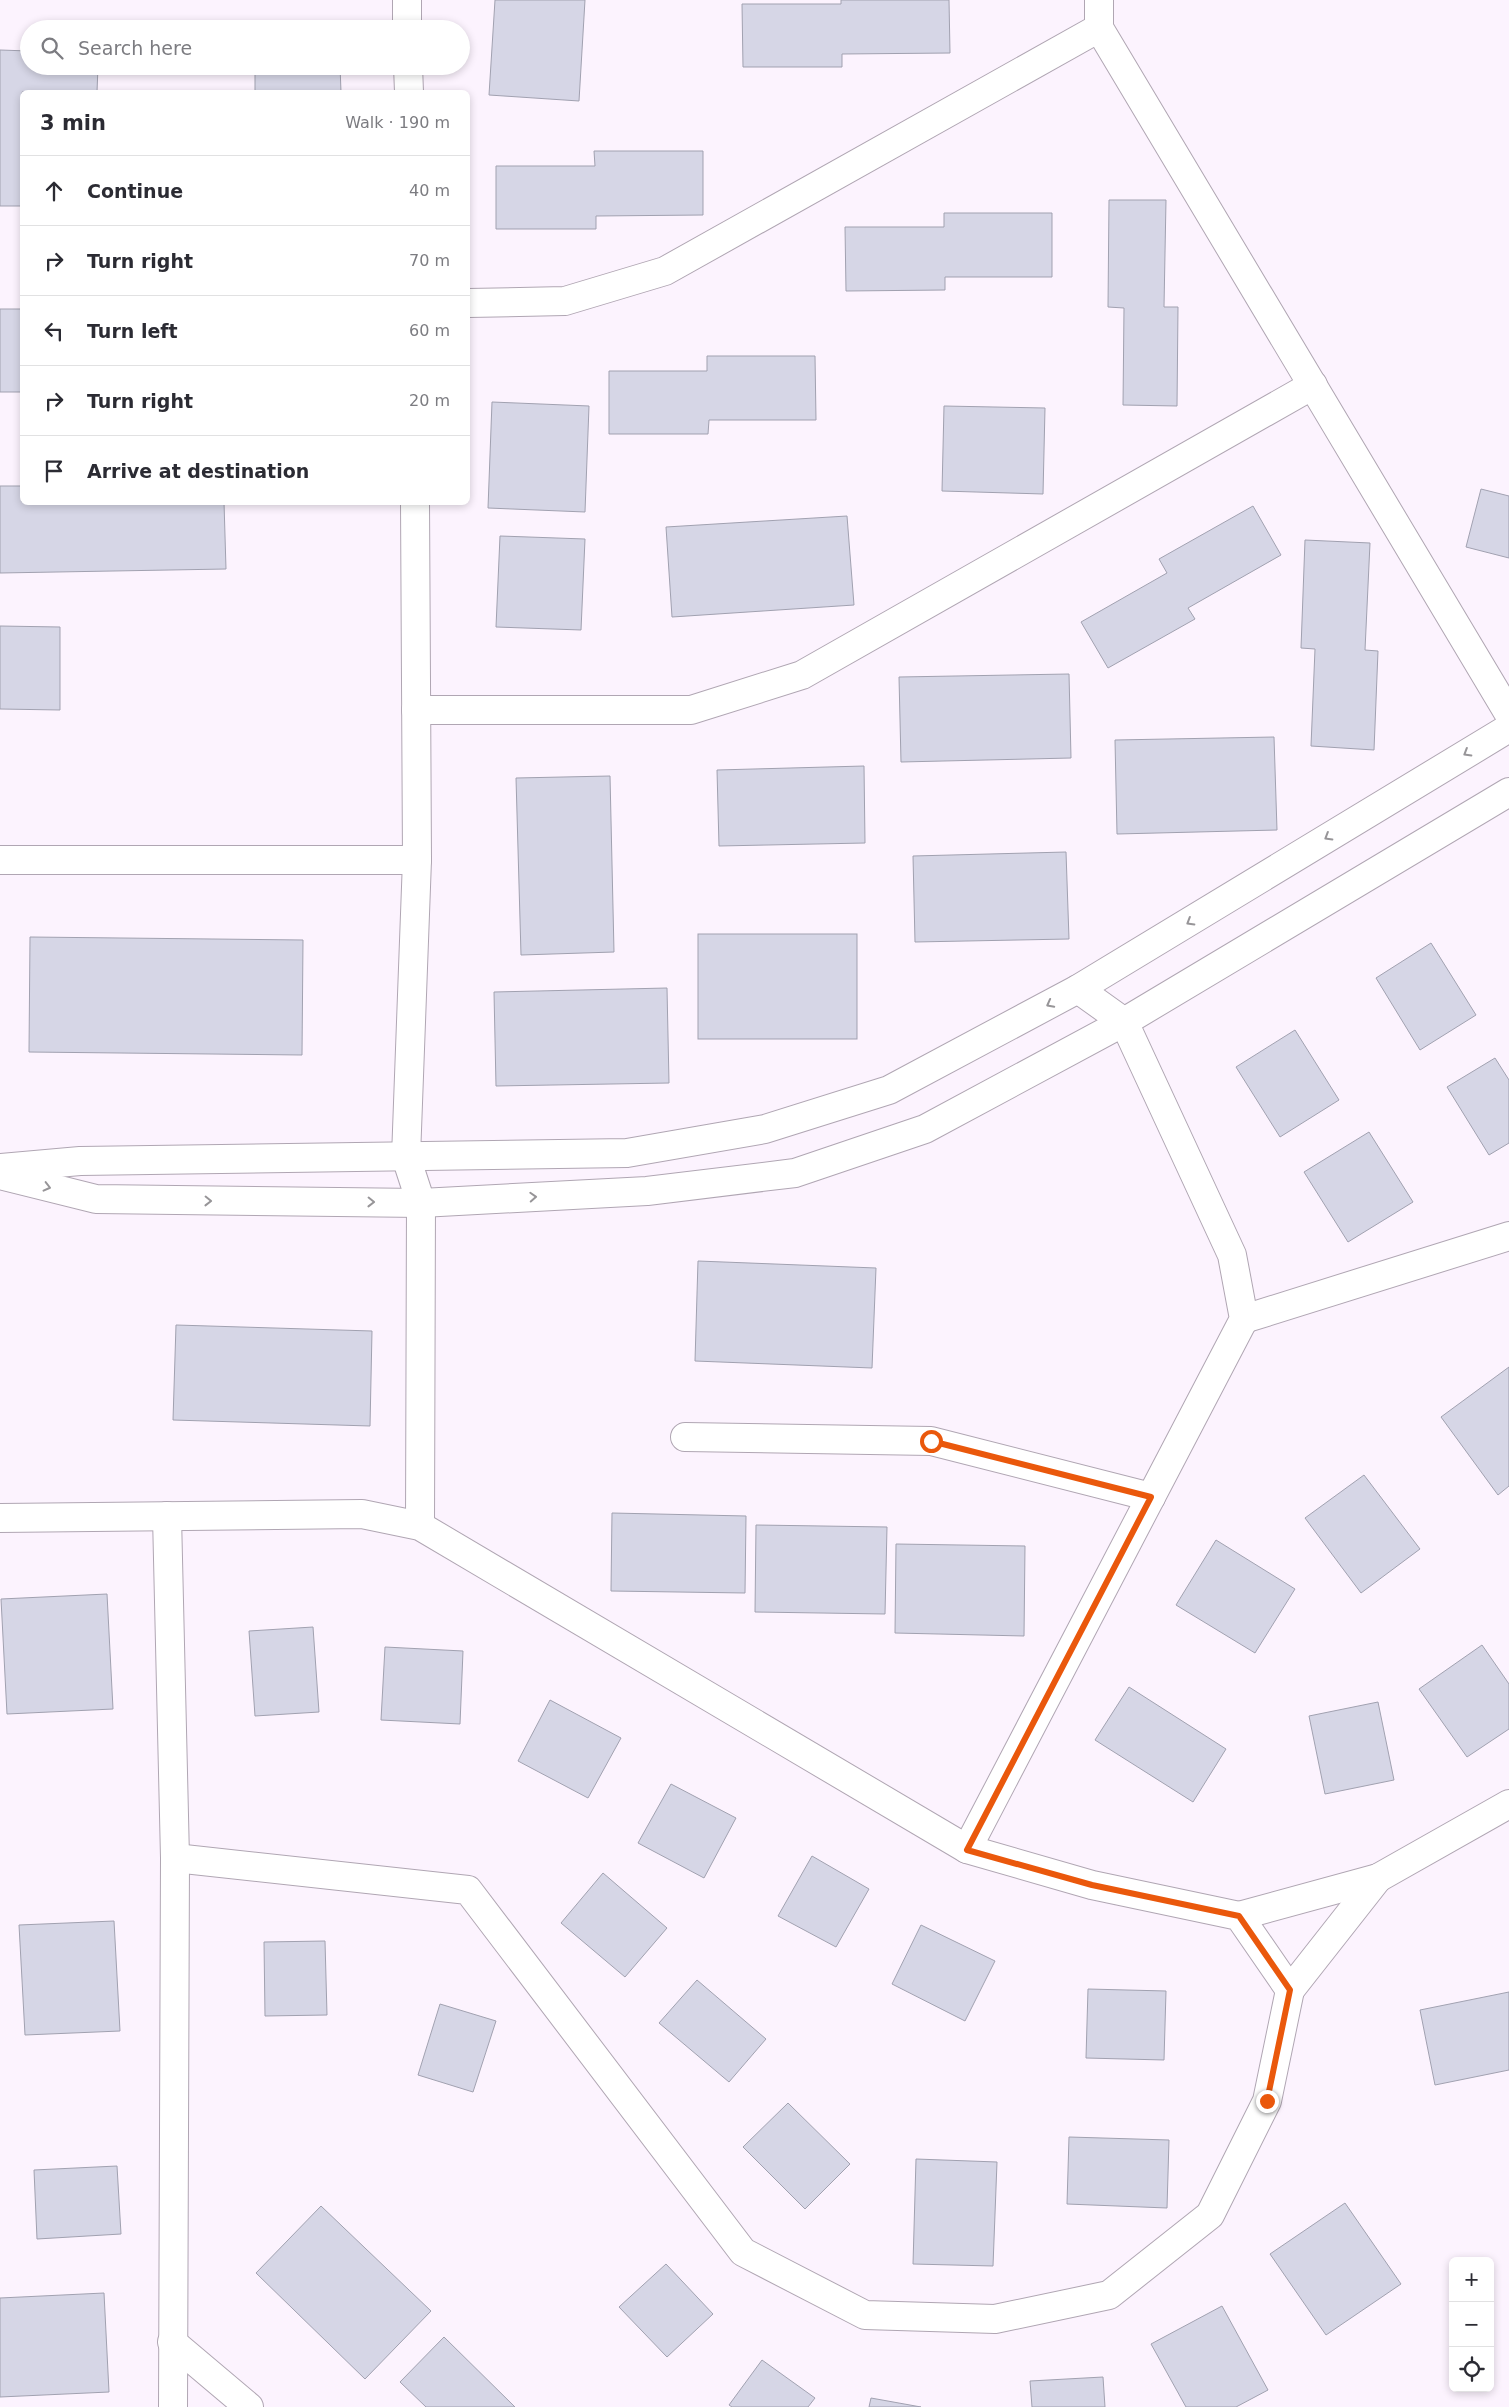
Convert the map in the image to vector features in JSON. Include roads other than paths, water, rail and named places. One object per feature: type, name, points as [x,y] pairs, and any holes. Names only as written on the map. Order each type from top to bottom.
[{"type":"street","points":[[407,0],[407,20]]},
{"type":"street","points":[[1099,0],[1099,28],[1509,714]]},
{"type":"street","points":[[470,303],[565,301],[665,271],[1099,28]]},
{"type":"street","points":[[408,75],[409,90]]},
{"type":"street","points":[[416,710],[691,710],[802,675],[1313,385]]},
{"type":"street","points":[[415,505],[417,860],[406,1157],[421,1203],[420,1526]]},
{"type":"street","points":[[0,1168],[80,1161],[627,1153],[765,1130],[889,1090],[1078,989],[1509,728]]},
{"type":"street","points":[[0,1176],[96,1200],[421,1203],[647,1191],[795,1173],[925,1129],[1124,1022],[1509,792]]},
{"type":"street","points":[[0,860],[417,860]]},
{"type":"street","points":[[967,1850],[1244,1319],[1232,1255],[1124,1022],[1078,989]]},
{"type":"street","points":[[1244,1319],[1509,1236]]},
{"type":"street","points":[[685,1437],[931,1441],[1151,1497]]},
{"type":"street","points":[[0,1518],[362,1514],[420,1526],[967,1850],[1092,1885],[1239,1916],[1378,1878],[1509,1804]]},
{"type":"street","points":[[167,1516],[175,1858],[173,2407]]},
{"type":"street","points":[[175,1858],[468,1890],[743,2252],[865,2315],[995,2318],[1109,2295],[1210,2215],[1267,2101],[1290,1990],[1378,1878]]},
{"type":"street","points":[[1239,1916],[1290,1990]]},
{"type":"street","points":[[172,2342],[249,2407]]}]
